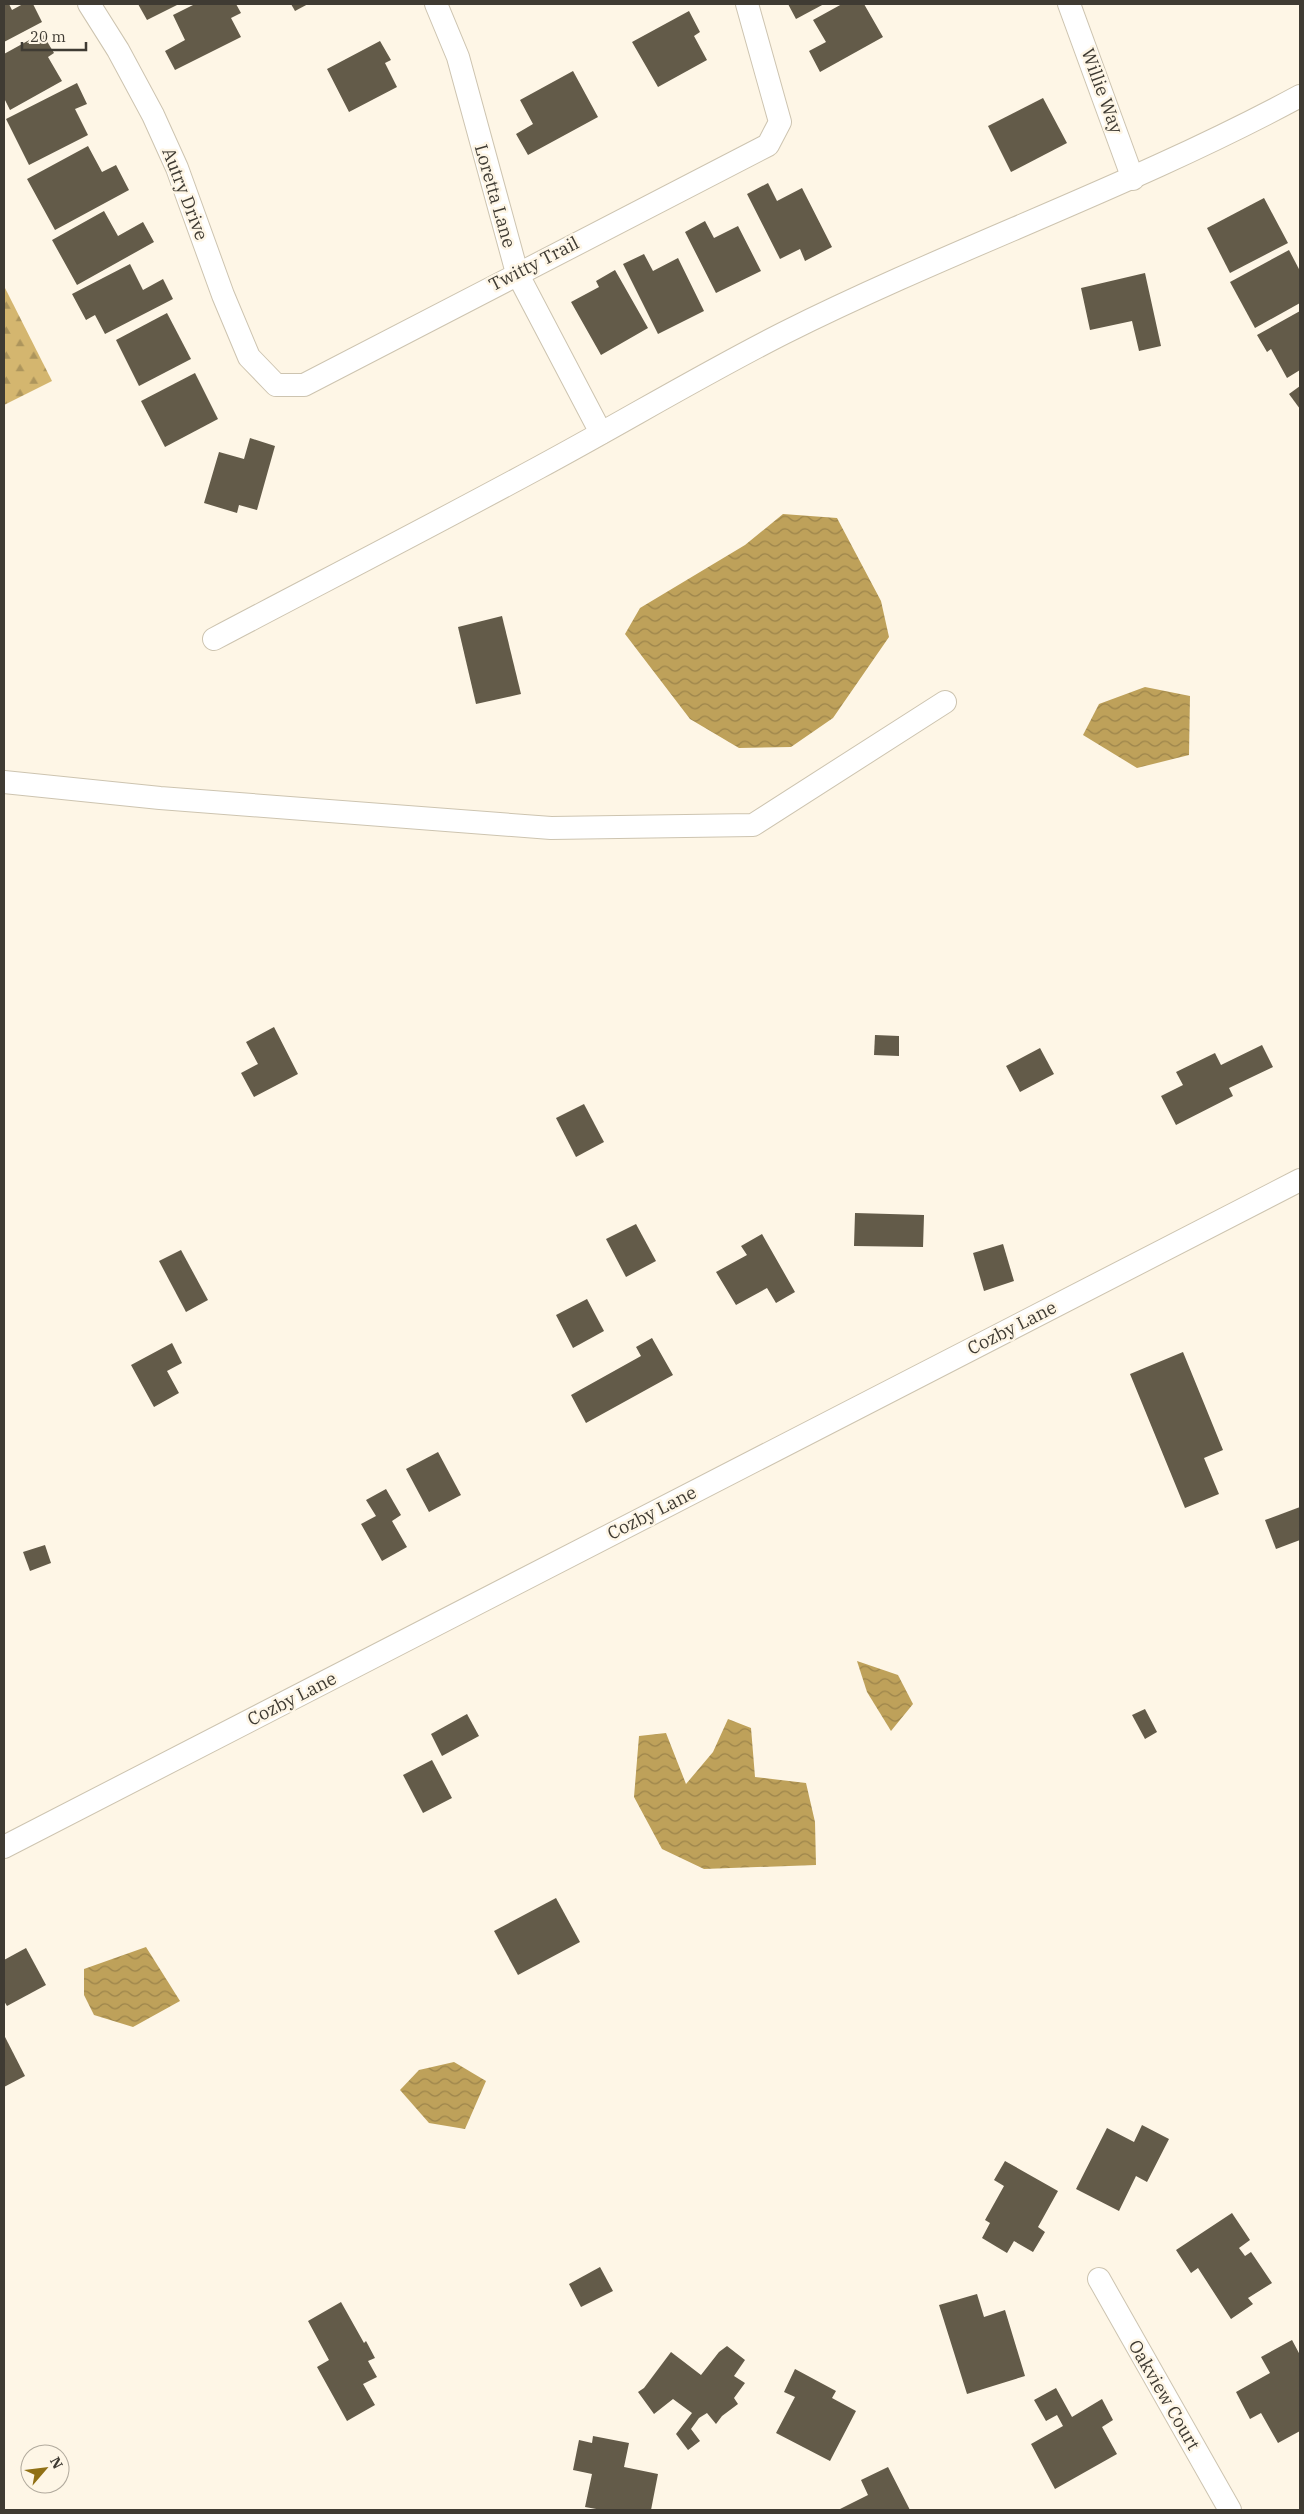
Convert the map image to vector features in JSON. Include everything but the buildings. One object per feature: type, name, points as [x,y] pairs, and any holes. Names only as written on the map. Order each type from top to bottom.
[{"type":"street","name":"Autry Drive","points":[[89,4],[118,50],[153,114],[177,168],[223,295],[249,357],[276,385]]},
{"type":"street","name":"Loretta Lane","points":[[436,4],[458,57],[517,273],[601,433]]},
{"type":"street","name":"Twitty Trail","points":[[276,385],[304,385],[517,273],[768,145],[780,122],[747,4]]},
{"type":"street","name":"Willie Way","points":[[1069,4],[1133,178]]},
{"type":"street","points":[[214,639],[601,433],[784,333],[932,265],[1228,135],[1300,96]]},
{"type":"street","points":[[4,782],[160,798],[551,828],[753,825],[945,702]]},
{"type":"street","name":"Cozby Lane","points":[[4,1848],[1300,1180]]},
{"type":"street","name":"Oakview Court","points":[[1099,2279],[1230,2510]]},
{"type":"green space","points":[[4,286],[52,381],[4,405]]},
{"type":"water","points":[[783,514],[837,518],[881,601],[889,637],[833,718],[791,747],[739,748],[690,719],[625,634],[640,608],[745,545]]},
{"type":"water","points":[[1145,687],[1190,696],[1189,755],[1137,768],[1083,735],[1099,704]]},
{"type":"water","points":[[857,1661],[898,1675],[913,1704],[891,1731],[867,1692]]},
{"type":"water","points":[[728,1719],[751,1728],[755,1777],[806,1783],[815,1822],[816,1865],[704,1869],[662,1849],[634,1797],[639,1736],[666,1733],[686,1784],[713,1752]]},
{"type":"water","points":[[146,1947],[180,2001],[133,2027],[94,2015],[84,1995],[84,1969]]},
{"type":"water","points":[[454,2062],[486,2081],[465,2129],[429,2123],[400,2090],[419,2070]]}]
